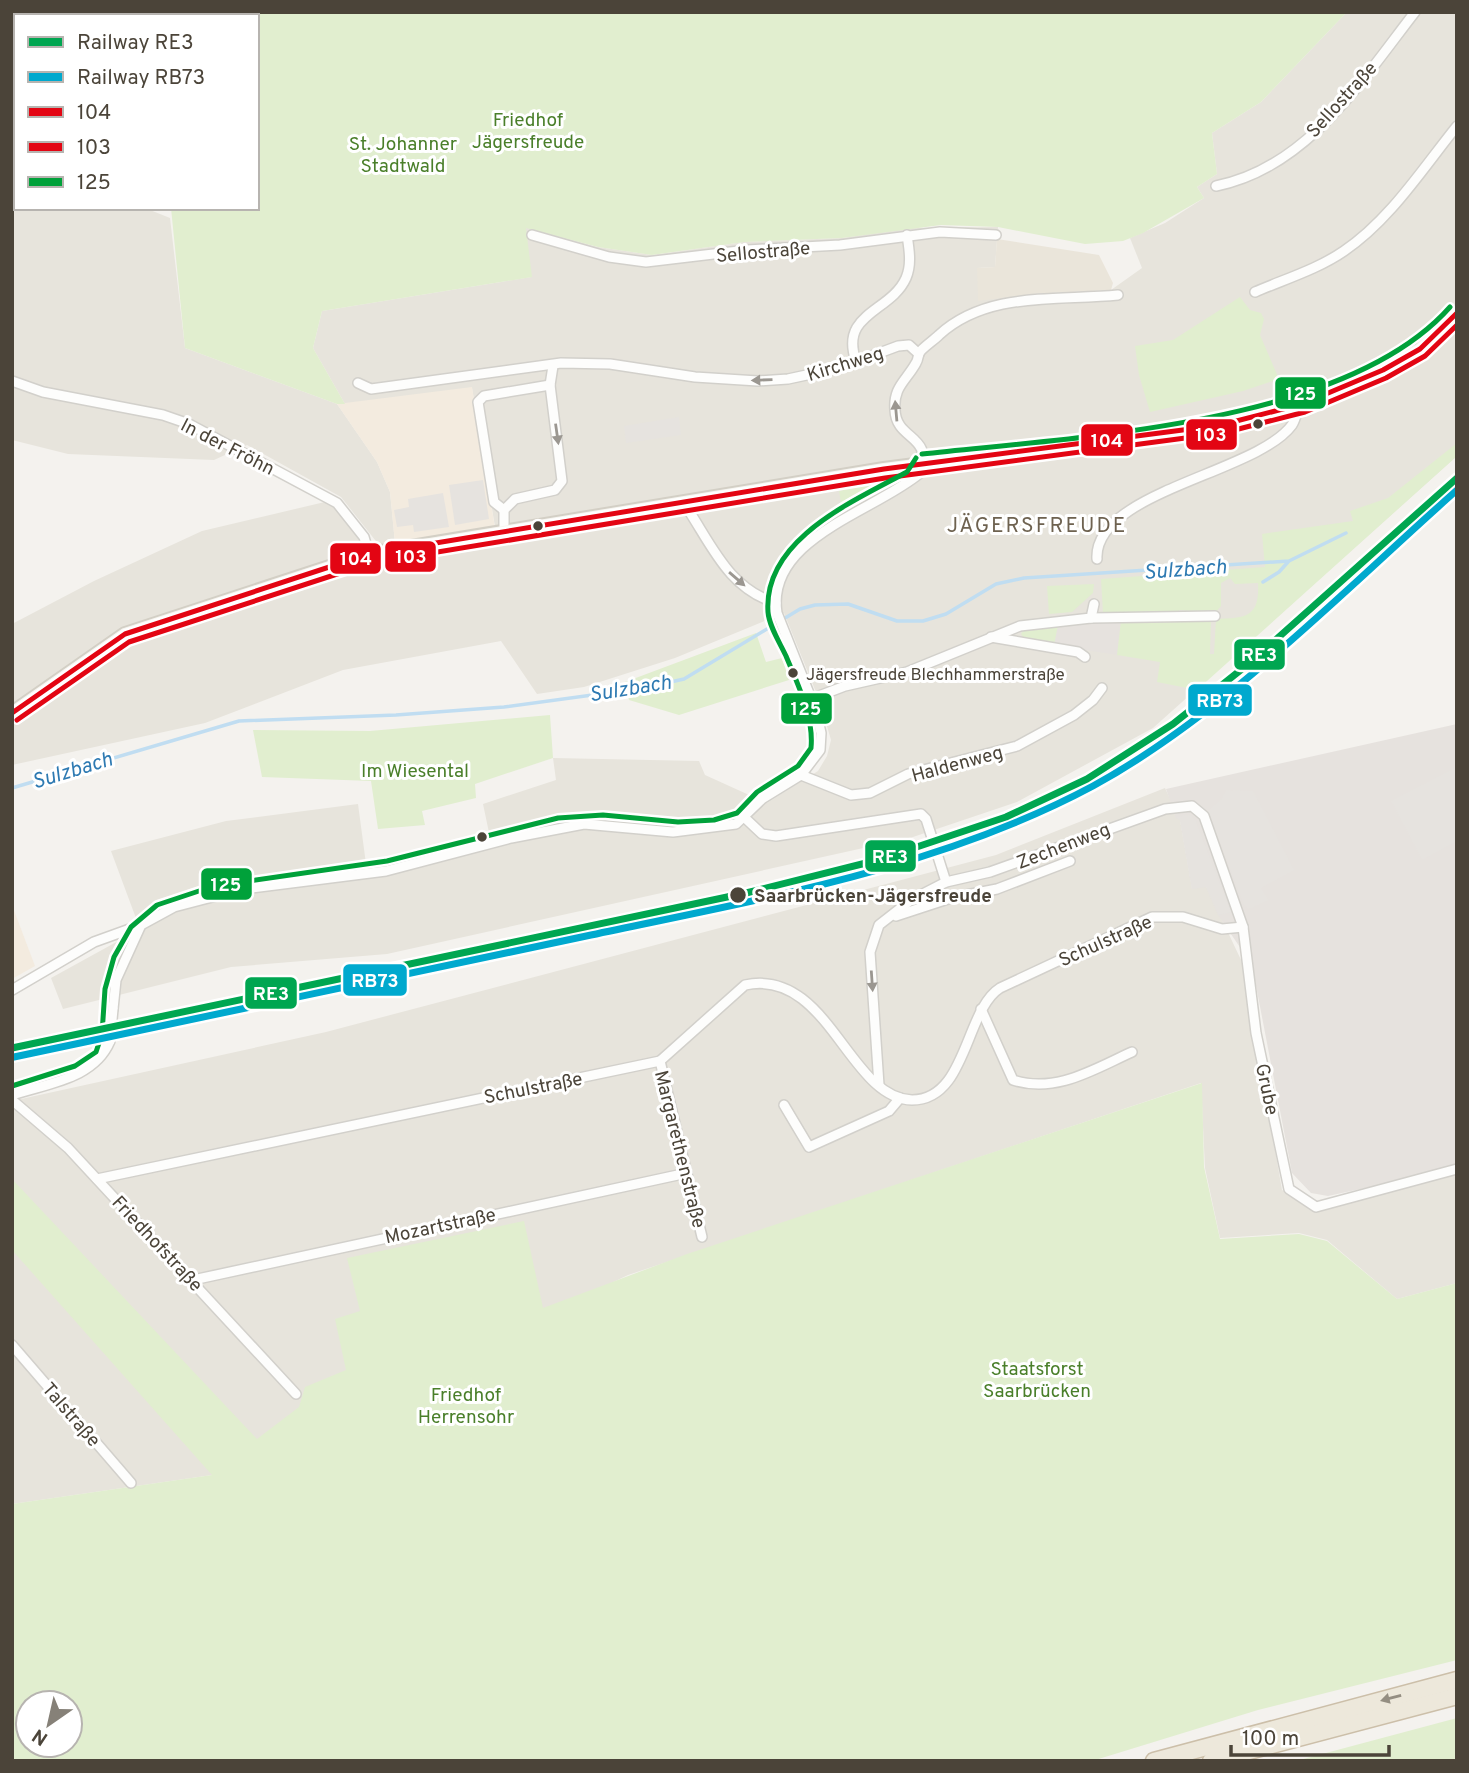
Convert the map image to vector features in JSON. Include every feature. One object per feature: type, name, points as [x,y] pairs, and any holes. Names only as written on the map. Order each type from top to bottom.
[{"type":"highway","points":[[1154,1761],[1457,1680]]},
{"type":"highway","points":[[1211,1761],[1457,1696]]},
{"type":"main road","points":[[12,713],[125,634],[369,554],[923,463],[1177,433],[1299,405],[1403,360],[1432,339],[1457,313]]},
{"type":"street","name":"Sellostraße","points":[[1216,187],[1255,174],[1299,146],[1345,101],[1415,12]]},
{"type":"street","points":[[1255,292],[1325,262],[1355,244],[1383,216],[1457,126]]},
{"type":"street","name":"Sellostraße","points":[[531,235],[609,257],[646,262],[747,250],[840,245],[940,232],[996,235]]},
{"type":"street","points":[[856,361],[852,345],[859,324],[905,280],[910,256],[907,235]]},
{"type":"street","points":[[12,990],[94,942],[141,925],[162,912],[224,893],[386,871],[511,838],[584,824],[673,832],[723,827],[745,818],[762,799],[801,775],[818,757],[822,742],[820,722],[776,608],[781,578],[792,560],[812,541],[913,479],[923,463],[919,442],[901,429],[894,413],[897,387],[916,364],[919,354],[953,323],[978,309],[1018,302],[1118,295]]},
{"type":"street","name":"Kirchweg","points":[[358,383],[370,389],[561,363],[610,364],[695,377],[758,381],[817,374],[885,350],[909,345],[919,354]]},
{"type":"street","points":[[504,531],[504,510],[515,499],[555,490],[562,481],[550,385],[553,366]]},
{"type":"street","name":"In der Fröhn","points":[[12,381],[43,392],[163,415],[190,424],[337,503],[363,537],[369,554]]},
{"type":"street","points":[[504,510],[494,502],[478,402],[484,396],[550,385]]},
{"type":"street","points":[[1097,559],[1097,545],[1101,536],[1117,520],[1146,502],[1272,441],[1292,425],[1299,405]]},
{"type":"street","points":[[687,501],[689,511],[720,564],[753,593],[776,608]]},
{"type":"street","points":[[1091,618],[1094,604]]},
{"type":"street","points":[[811,699],[845,686],[908,673],[989,637],[1034,623],[1091,618],[1215,616]]},
{"type":"street","points":[[989,637],[1078,652],[1085,657]]},
{"type":"street","name":"Haldenweg","points":[[801,775],[851,795],[870,793],[908,774],[1017,746],[1067,719],[1093,700],[1102,688]]},
{"type":"street","name":"Zechenweg","points":[[879,1085],[870,952],[874,935],[888,919],[911,900],[946,882],[990,872],[1165,809],[1192,806],[1204,816]]},
{"type":"street","points":[[745,818],[762,834],[776,836],[915,813],[926,819],[946,882]]},
{"type":"street","name":"Grube","points":[[1204,816],[1243,927],[1256,1032],[1289,1189],[1316,1208],[1457,1169]]},
{"type":"street","name":"Zechenweg","points":[[888,919],[951,898],[997,889],[1070,861]]},
{"type":"street","name":"Schulstraße","points":[[97,1179],[660,1061],[745,985],[762,981],[800,997],[816,1010],[889,1094],[900,1098],[924,1099],[945,1082],[960,1063],[986,999],[1000,988],[1152,917],[1183,917],[1222,929],[1243,927]]},
{"type":"street","points":[[12,1097],[85,1072],[96,1064],[110,1041],[116,980],[141,925]]},
{"type":"street","points":[[981,1009],[1013,1080],[1059,1084],[1132,1052]]},
{"type":"street","name":"Margarethenstraße","points":[[660,1061],[702,1237]]},
{"type":"street","name":"Friedhofstraße","points":[[12,1097],[68,1148],[296,1394]]},
{"type":"street","name":"Schulstraße","points":[[783,1105],[809,1147],[889,1111],[900,1098]]},
{"type":"street","name":"Mozartstraße","points":[[193,1280],[687,1173]]},
{"type":"street","name":"Talstraße","points":[[12,1345],[131,1483]]},
{"type":"shaded area","points":[[12,12],[96,12],[14,14],[14,210],[150,210],[170,218],[185,348],[337,404],[377,462],[390,492],[395,543],[379,545],[341,497],[247,445],[214,460],[68,454],[12,440]]},
{"type":"shaded area","points":[[1347,12],[1457,12],[1457,456],[1153,728],[1017,802],[913,837],[387,954],[231,967],[63,1009],[51,978],[140,929],[111,851],[226,821],[358,804],[368,879],[492,847],[483,804],[556,780],[553,758],[699,761],[705,775],[767,803],[818,771],[827,756],[831,740],[820,702],[784,613],[675,658],[584,687],[537,694],[501,641],[343,670],[205,723],[12,765],[12,624],[94,581],[202,531],[329,501],[359,537],[371,561],[497,539],[472,388],[345,404],[313,348],[322,311],[531,277],[525,227],[598,247],[652,255],[744,242],[842,238],[906,228],[998,227],[995,267],[977,268],[1008,296],[1111,290],[1142,268],[1130,238],[1165,223],[1204,198],[1197,187],[1217,174],[1212,133],[1261,102]]},
{"type":"shaded area","points":[[997,239],[1099,255],[1113,283],[1111,290],[1032,294],[978,301],[977,268],[995,267]]},
{"type":"shaded area","points":[[472,387],[495,528],[395,543],[390,492],[377,462],[337,404]]},
{"type":"shaded area","points":[[679,417],[681,435],[626,443],[624,426]]},
{"type":"shaded area","points":[[483,480],[489,519],[455,525],[449,485]]},
{"type":"shaded area","points":[[443,493],[449,527],[414,532],[413,525],[397,527],[394,510],[409,507],[408,499]]},
{"type":"shaded area","points":[[1121,621],[1117,655],[1054,645],[1058,625]]},
{"type":"shaded area","points":[[1457,724],[1457,1168],[1328,1196],[1311,1193],[1292,1173],[1252,965],[1218,915],[1207,887],[1192,889],[1180,820],[1176,818],[1166,789]]},
{"type":"shaded area","points":[[1457,767],[1457,841],[1422,860],[1391,801]]},
{"type":"shaded area","points":[[1165,788],[1180,820],[1192,888],[1206,886],[1242,962],[1282,1190],[1316,1207],[1457,1169],[1457,1283],[1397,1299],[1327,1240],[1299,1233],[1220,1238],[1205,1168],[1201,1083],[628,1275],[212,1475],[12,1504],[12,1101],[326,1032],[996,855]]},
{"type":"shaded area","points":[[1226,790],[1253,791],[1294,870],[1261,888],[1268,900],[1249,909],[1244,905],[1208,811],[1222,799]]},
{"type":"shaded area","points":[[1192,816],[1196,821],[1231,912],[1218,915],[1206,887],[1192,889],[1180,820],[1176,818]]},
{"type":"shaded area","points":[[12,905],[35,966],[12,979]]},
{"type":"green space","name":"St. Johanner Stadtwald","points":[[1347,12],[1261,102],[1212,133],[1217,174],[1197,187],[1204,198],[1143,233],[1123,241],[1085,244],[998,227],[941,225],[842,238],[744,242],[652,255],[598,247],[526,228],[532,277],[322,311],[313,348],[345,404],[337,404],[185,348],[171,210],[259,210],[259,14],[96,14]]},
{"type":"green space","points":[[1240,297],[1250,310],[1261,313],[1264,319],[1260,335],[1279,379],[1243,391],[1150,412],[1139,375],[1135,346],[1173,340]]},
{"type":"green space","points":[[1457,443],[1457,456],[1197,690],[1157,682],[1160,662],[1117,655],[1121,621],[1211,620],[1210,654],[1214,654],[1216,619],[1249,614],[1256,603],[1258,583],[1235,584],[1230,578],[1221,583],[1221,606],[1215,613],[1179,610],[1179,613],[1103,613],[1101,579],[1265,567],[1262,534],[1353,521],[1350,511],[1388,498]]},
{"type":"green space","points":[[871,485],[873,491],[842,508],[839,491]]},
{"type":"green space","points":[[1094,584],[1093,593],[1072,612],[1049,614],[1047,586]]},
{"type":"green space","points":[[1058,625],[1054,645],[1026,640],[1021,634],[1024,630]]},
{"type":"green space","points":[[756,633],[766,662],[782,658],[789,680],[679,715],[629,700],[625,682]]},
{"type":"green space","name":"Im Wiesental","points":[[550,715],[553,758],[475,784],[476,798],[422,811],[425,825],[378,829],[371,781],[262,777],[253,730],[370,731]]},
{"type":"green space","name":"Staatsforst Saarbrücken","points":[[1202,1083],[1204,1167],[1220,1239],[1299,1234],[1327,1241],[1397,1299],[1457,1283],[1457,1660],[1258,1710],[1092,1761],[12,1761],[12,1504],[212,1475],[12,1250],[12,1179],[257,1439],[299,1407],[305,1387],[346,1370],[335,1319],[360,1311],[347,1258],[524,1221],[543,1308],[687,1254]]},
{"type":"green space","points":[[1457,1718],[1457,1761],[1296,1761]]},
{"type":"waterway","name":"Sulzbach","points":[[12,788],[239,721],[396,715],[504,707],[644,688],[684,679],[800,609],[815,605],[848,604],[897,621],[923,621],[946,614],[996,584],[1024,578],[1289,561],[1346,533]]},
{"type":"waterway","points":[[1263,582],[1279,572],[1288,562]]},
{"type":"railway","points":[[12,1055],[830,882]]},
{"type":"rail line","name":"RE3","points":[[12,1048],[746,893],[878,860],[1006,817],[1087,779],[1173,724],[1252,661],[1457,478]]},
{"type":"rail line","name":"RB73","points":[[14,1057],[783,894],[911,860],[973,839],[1034,815],[1093,786],[1142,757],[1190,723],[1327,609],[1457,490]]},
{"type":"transit line","name":"125","points":[[922,454],[1128,431],[1203,419],[1277,401],[1344,378],[1403,347],[1450,307]]},
{"type":"transit line","name":"104","points":[[12,713],[125,634],[369,554],[884,469],[1221,425],[1302,404],[1383,370],[1420,349],[1457,313]]},
{"type":"transit line","name":"103","points":[[17,720],[129,642],[371,563],[885,478],[1223,433],[1305,412],[1386,378],[1425,356],[1457,325]]},
{"type":"transit line","name":"125","points":[[12,1086],[75,1066],[96,1052],[102,1034],[105,989],[114,957],[131,927],[157,905],[214,886],[387,861],[558,818],[603,815],[678,822],[714,820],[737,813],[757,792],[798,766],[811,748],[810,725],[804,701],[768,612],[770,586],[780,563],[796,543],[816,526],[838,510],[907,472],[916,458]]},
{"type":"place","name":"Jägersfreude Blechhammerstraße","points":[[793,673]]},
{"type":"place","name":"Saarbrücken-Jägersfreude","points":[[738,895]]},
{"type":"district","name":"JÄGERSFREUDE","points":[[1037,525]]},
{"type":"park label","name":"Friedhof Jägersfreude","points":[[528,130]]},
{"type":"park label","name":"Friedhof Herrensohr","points":[[466,1405]]}]
